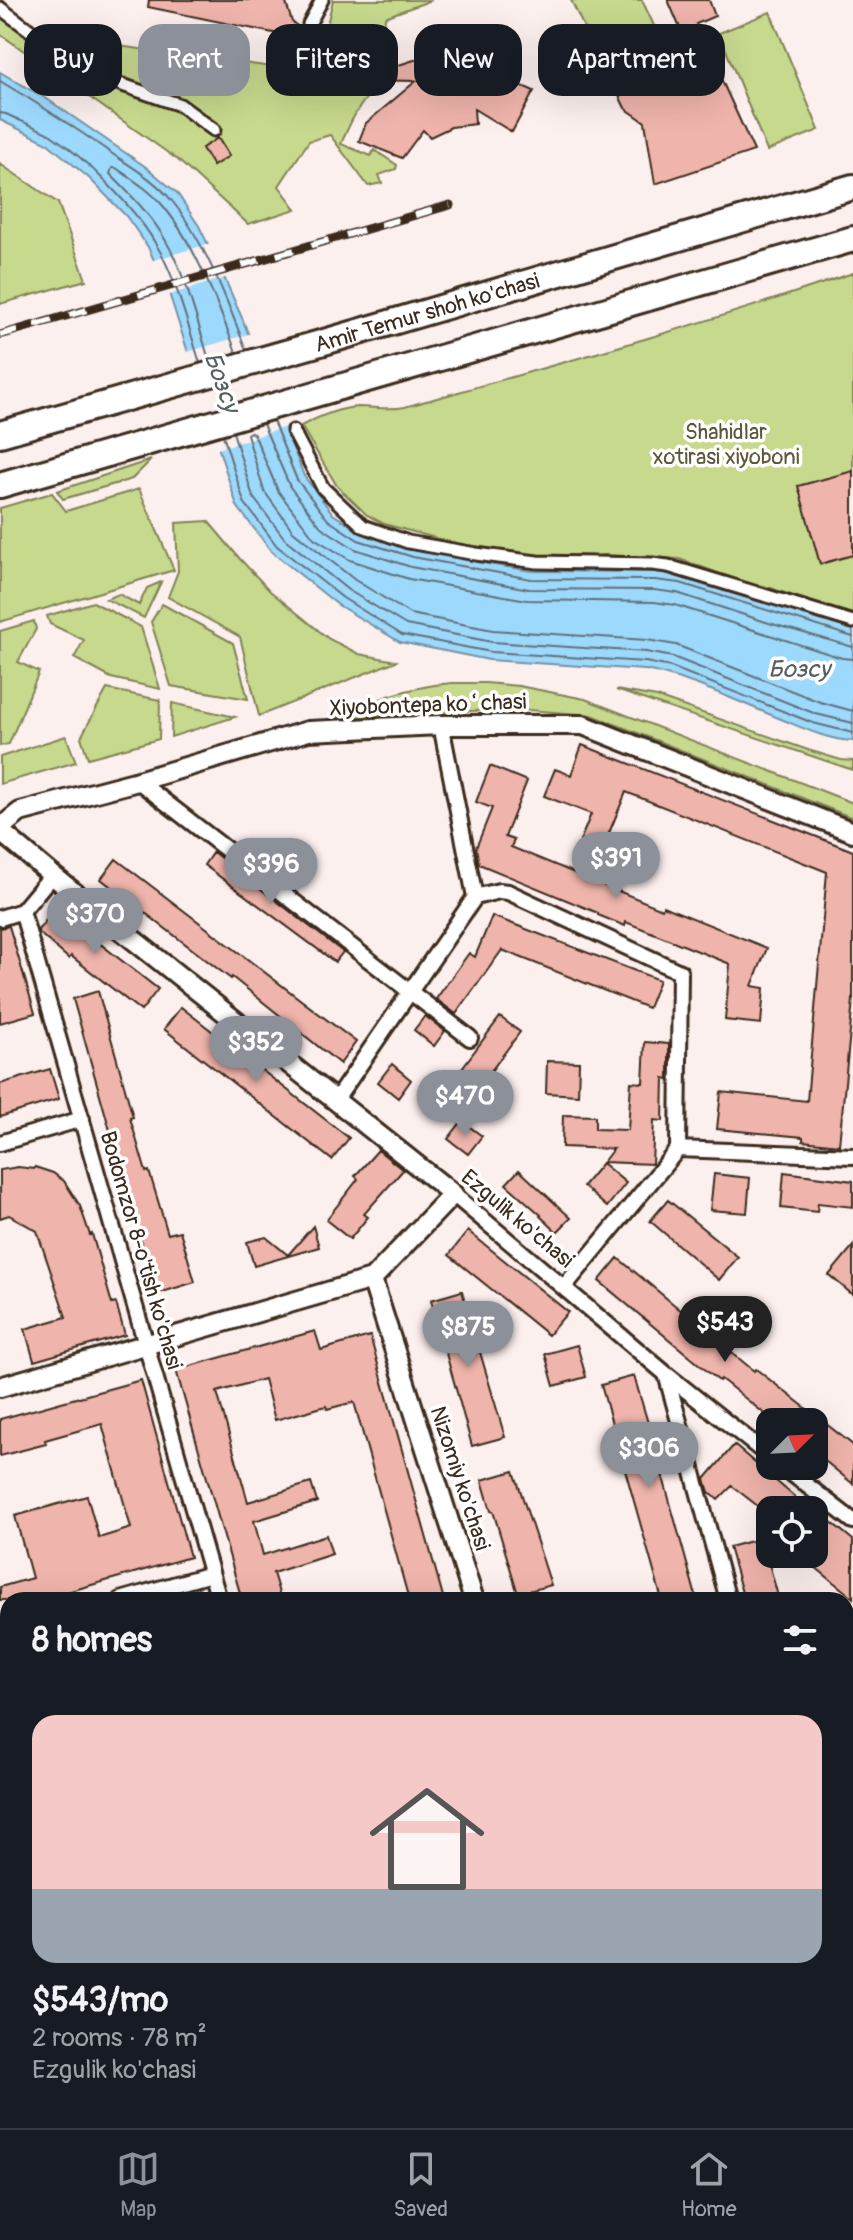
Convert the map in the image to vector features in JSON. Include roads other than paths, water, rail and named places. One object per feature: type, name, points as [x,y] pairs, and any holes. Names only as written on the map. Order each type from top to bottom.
[{"type":"main road","name":"Amir Temur shoh ko'chasi","points":[[0,434],[853,187]]},
{"type":"main road","points":[[0,485],[853,239]]},
{"type":"street","points":[[309,24],[322,0]]},
{"type":"street","points":[[0,8],[88,73],[180,105],[214,130]]},
{"type":"street","points":[[293,431],[323,488],[363,526],[408,542],[537,562],[668,566],[853,622]]},
{"type":"street","points":[[441,725],[475,897]]},
{"type":"street","name":"Xiyobontepa koʻchasi","points":[[0,829],[20,812],[308,731],[441,725],[583,725],[853,832]]},
{"type":"street","points":[[138,781],[470,1038]]},
{"type":"street","name":"Ezgulik ko'chasi","points":[[0,829],[52,875],[453,1194],[756,1446]]},
{"type":"street","points":[[0,918],[22,911],[52,875]]},
{"type":"street","points":[[335,1101],[475,897],[508,892],[680,972],[678,1149],[564,1287]]},
{"type":"street","name":"Bodomzor 8-o'tish ko'chasi","points":[[22,911],[217,1592]]},
{"type":"street","points":[[0,1143],[82,1119]]},
{"type":"street","points":[[678,1149],[853,1156]]},
{"type":"street","points":[[0,1387],[372,1279],[453,1194]]},
{"type":"street","name":"Nizomiy ko'chasi","points":[[372,1279],[471,1592]]},
{"type":"street","points":[[666,1374],[726,1592]]},
{"type":"street","points":[[800,1480],[853,1521]]},
{"type":"street","points":[[148,1592],[211,1574]]},
{"type":"water","name":"Бозсу","points":[[0,72],[24,86],[24,96],[41,96],[50,101],[146,167],[177,193],[199,226],[224,277],[304,476],[333,514],[361,532],[415,549],[532,571],[681,575],[853,630],[853,741],[816,733],[697,685],[645,670],[489,660],[400,642],[338,605],[272,552],[237,506],[170,296],[148,247],[126,216],[89,178],[46,142],[0,120]]},
{"type":"railway","points":[[0,335],[450,205]]},
{"type":"park label","name":"Shahidlar xotirasi xiyoboni","points":[[726,444]]}]
